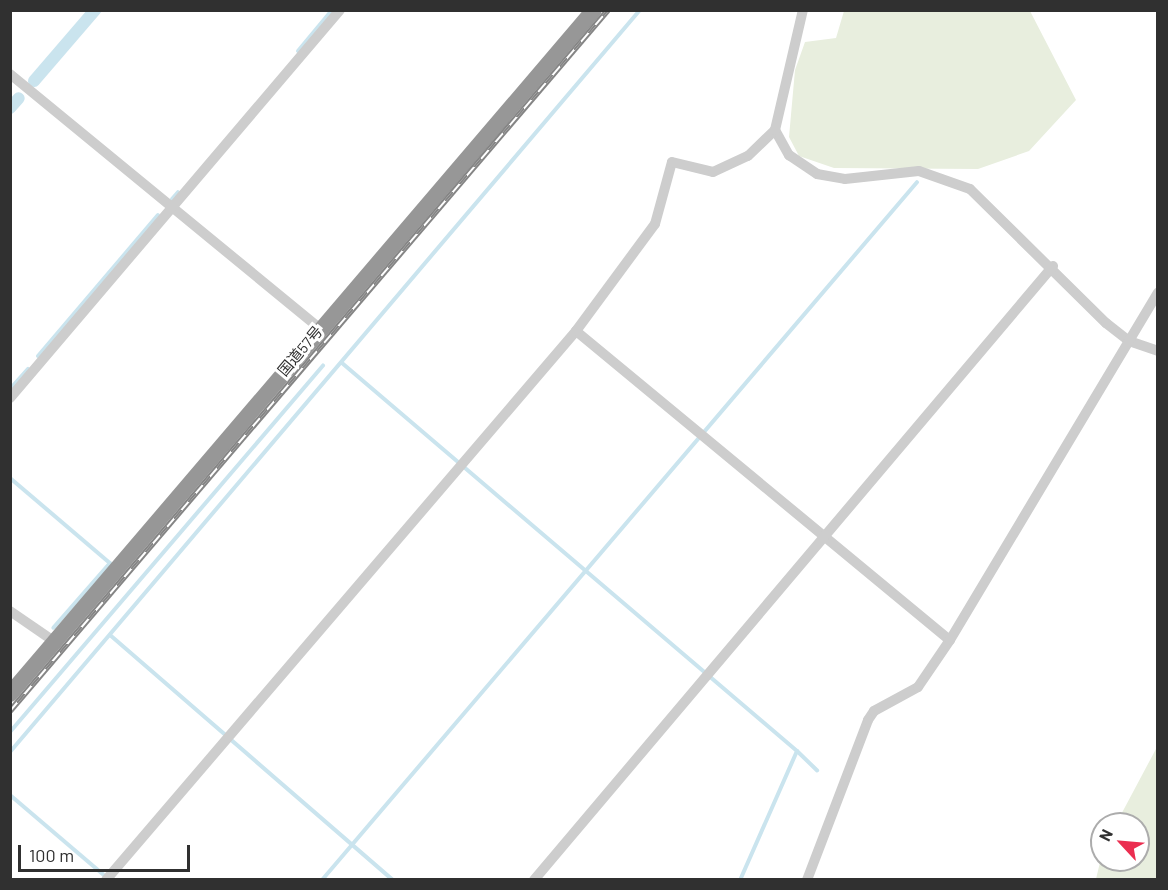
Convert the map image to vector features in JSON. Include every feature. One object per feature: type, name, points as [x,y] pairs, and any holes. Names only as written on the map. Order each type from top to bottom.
[{"type":"highway","name":"国道57号","points":[[10,694],[319,328],[594,10]]},
{"type":"street","points":[[10,398],[340,10]]},
{"type":"street","points":[[111,878],[576,331],[656,224],[672,162],[713,172],[748,156],[775,130],[803,10]]},
{"type":"street","points":[[10,74],[170,210],[319,328]]},
{"type":"street","points":[[775,130],[789,155],[817,174],[845,179],[919,171],[962,185],[1053,266],[1129,341],[1158,351]]},
{"type":"street","points":[[534,879],[1053,266]]},
{"type":"street","points":[[807,879],[874,711],[918,687],[950,640],[1158,293]]},
{"type":"street","points":[[576,331],[825,534],[950,640]]},
{"type":"street","points":[[10,611],[55,642]]},
{"type":"green space","points":[[844,11],[1030,11],[1076,100],[1029,151],[978,169],[834,168],[799,156],[789,137],[795,70],[805,42],[836,38]]},
{"type":"green space","points":[[1157,747],[1157,879],[1096,879],[1098,872],[1150,872],[1150,812],[1122,812]]},
{"type":"waterway","points":[[34,81],[95,10]]},
{"type":"waterway","points":[[298,51],[332,10]]},
{"type":"waterway","points":[[10,752],[640,10]]},
{"type":"waterway","points":[[10,108],[19,98]]},
{"type":"waterway","points":[[322,880],[917,182]]},
{"type":"waterway","points":[[172,199],[178,192]]},
{"type":"waterway","points":[[38,356],[158,215]]},
{"type":"waterway","points":[[342,363],[797,751],[740,880]]},
{"type":"waterway","points":[[10,732],[323,366]]},
{"type":"waterway","points":[[10,389],[28,369]]},
{"type":"waterway","points":[[10,478],[110,563],[53,628]]},
{"type":"waterway","points":[[110,635],[393,880]]},
{"type":"waterway","points":[[797,751],[817,770]]},
{"type":"waterway","points":[[10,795],[106,877]]},
{"type":"railway","points":[[10,711],[608,10]]}]
